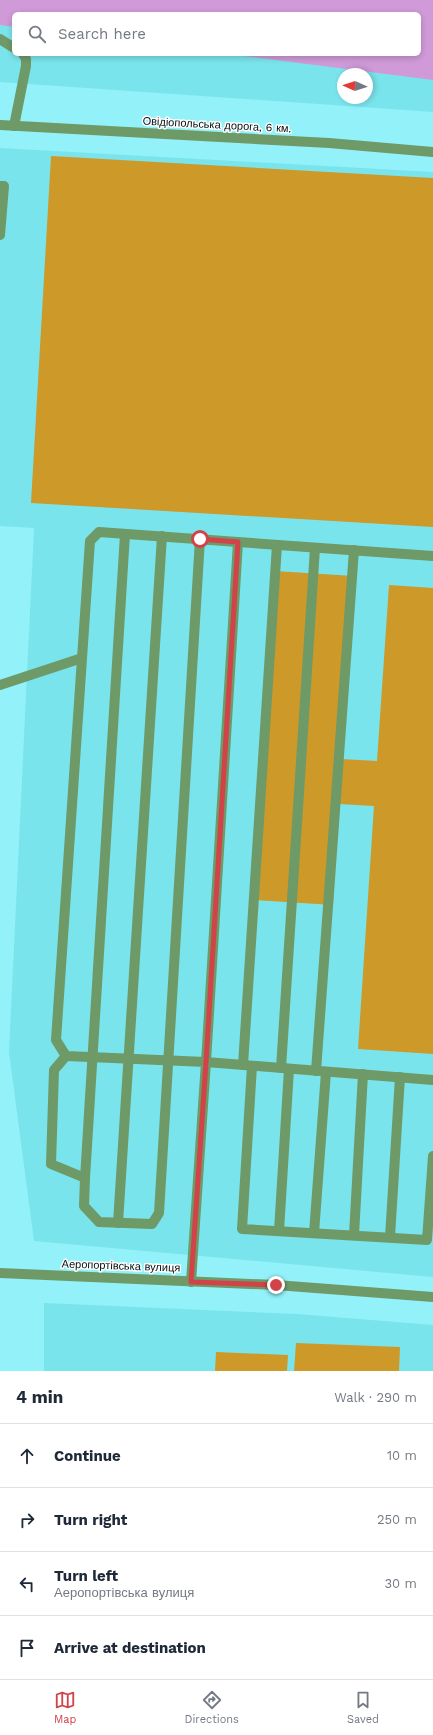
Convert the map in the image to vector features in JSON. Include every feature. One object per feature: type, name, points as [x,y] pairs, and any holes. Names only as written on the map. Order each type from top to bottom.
[{"type":"street","points":[[0,39],[12,47]]},
{"type":"street","points":[[14,126],[26,66],[26,59],[24,56]]},
{"type":"street","name":"Овідіопольська дорога, 6 км.","points":[[0,125],[329,143],[433,152]]},
{"type":"street","points":[[0,235],[2,186]]},
{"type":"street","points":[[66,1056],[56,1040],[90,541],[100,532],[433,556]]},
{"type":"street","points":[[125,534],[85,1178],[84,1206],[99,1222],[152,1224],[159,1213],[200,539]]},
{"type":"street","points":[[118,1223],[162,536]]},
{"type":"street","points":[[191,1282],[238,542]]},
{"type":"street","points":[[277,545],[247,1066],[242,1229],[427,1240],[433,1156]]},
{"type":"street","points":[[279,1231],[285,1068],[315,548]]},
{"type":"street","points":[[314,1233],[321,1071],[354,550]]},
{"type":"street","points":[[0,685],[82,658]]},
{"type":"street","points":[[66,1056],[206,1062],[433,1080]]},
{"type":"street","points":[[66,1056],[54,1070],[51,1164],[85,1178]]},
{"type":"street","points":[[354,1235],[363,1074]]},
{"type":"street","points":[[390,1237],[400,1077]]},
{"type":"street","name":"Аеропортівська вулиця","points":[[0,1273],[276,1285],[433,1297]]},
{"type":"shaded area","points":[[0,0],[433,0],[433,112],[0,82]]},
{"type":"shaded area","points":[[0,0],[433,0],[433,80],[373,72],[373,68],[339,68],[245,56],[421,56],[421,12],[12,12],[12,27],[0,25]]},
{"type":"shaded area","points":[[0,148],[433,172],[433,1277],[34,1241],[9,1052],[34,528],[0,526]]},
{"type":"shaded area","points":[[44,1303],[297,1314],[433,1325],[433,1371],[44,1371]]},
{"type":"building","points":[[51,156],[433,178],[433,527],[31,503]]},
{"type":"building","points":[[275,571],[353,576],[341,759],[377,761],[389,585],[433,588],[433,1054],[358,1049],[374,806],[339,804],[333,905],[254,900]]},
{"type":"building","points":[[296,1343],[400,1347],[399,1371],[294,1371]]},
{"type":"building","points":[[216,1352],[288,1355],[287,1371],[215,1371]]},
{"type":"route","points":[[200,539],[238,542],[191,1282],[276,1285]]}]
